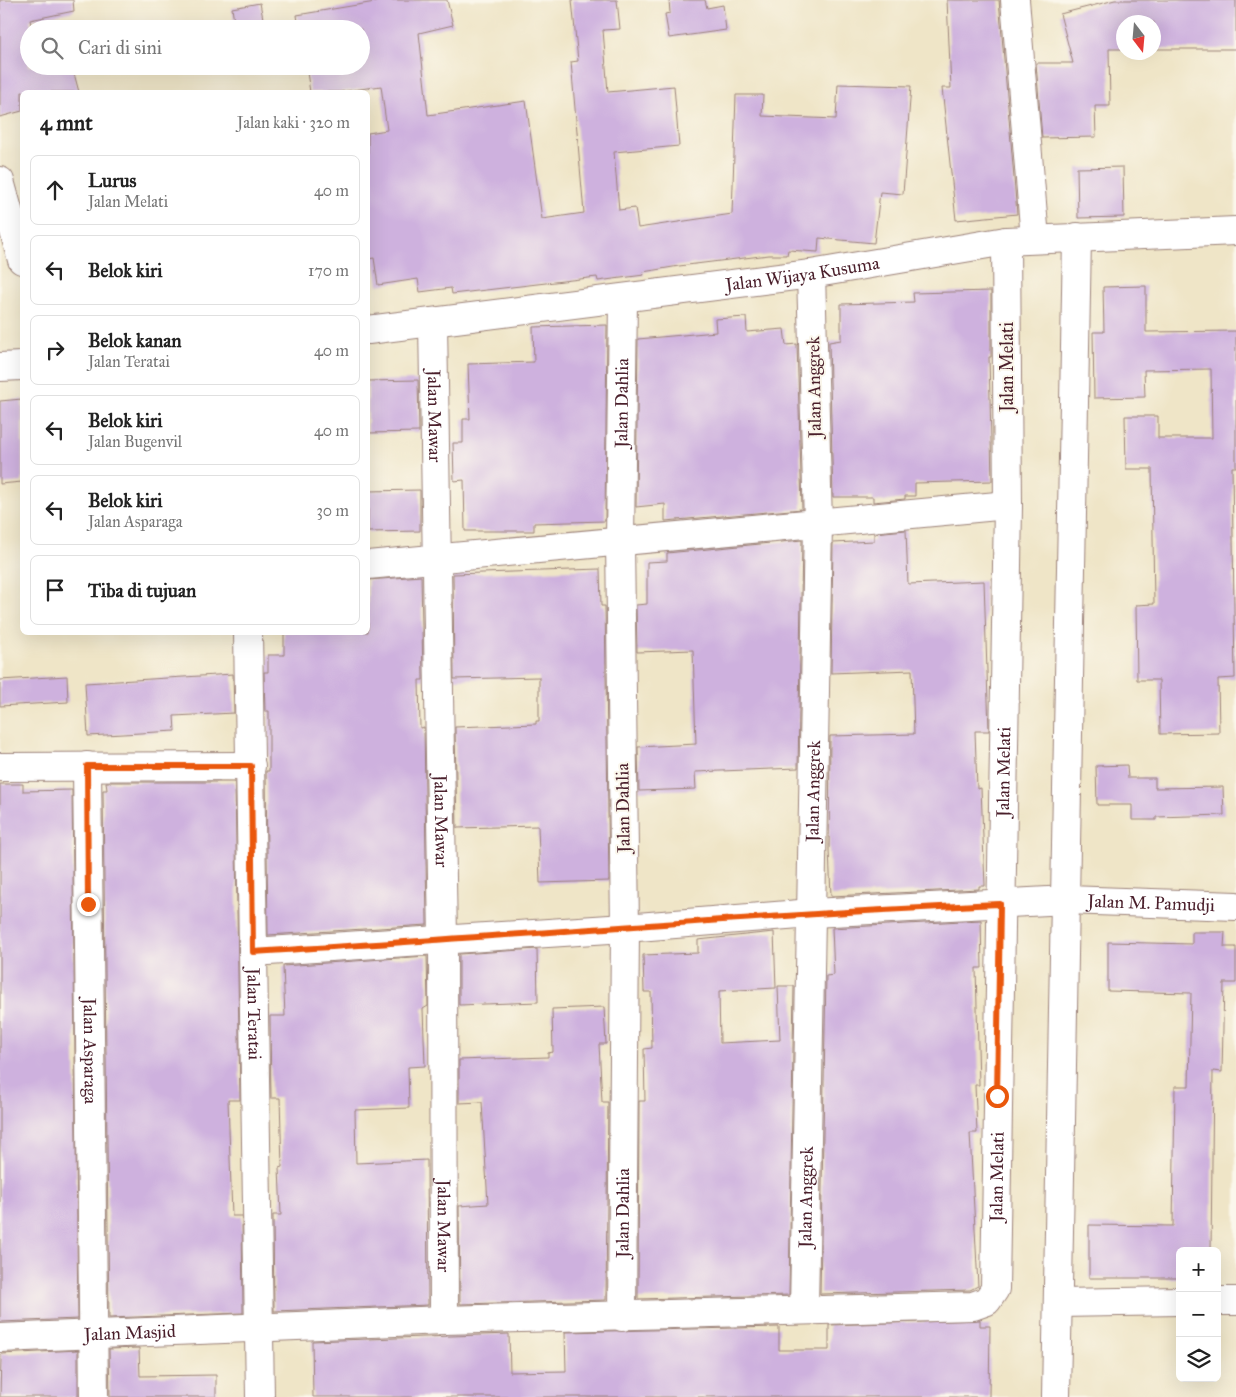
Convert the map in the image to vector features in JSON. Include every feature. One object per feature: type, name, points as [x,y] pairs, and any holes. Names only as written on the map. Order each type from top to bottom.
[{"type":"street","points":[[1015,0],[1035,239]]},
{"type":"street","points":[[0,181],[20,253]]},
{"type":"street","name":"Jalan Wijaya Kusuma","points":[[370,330],[811,274],[1006,241],[1236,231]]},
{"type":"street","points":[[1056,1397],[1059,1302],[1060,900],[1077,237]]},
{"type":"street","name":"Jalan Melati","points":[[987,1301],[995,1289],[1006,903],[1008,505],[1006,241]]},
{"type":"street","name":"Jalan Anggrek","points":[[804,1309],[818,523],[811,274]]},
{"type":"street","name":"Jalan Dahlia","points":[[622,1317],[625,928],[620,541],[624,299]]},
{"type":"street","name":"Jalan Mawar","points":[[433,322],[443,940],[444,1320]]},
{"type":"street","points":[[0,367],[20,366]]},
{"type":"street","points":[[370,565],[1008,505]]},
{"type":"street","name":"Jalan Teratai","points":[[248,635],[260,1397]]},
{"type":"street","name":"Jalan Asparaga","points":[[87,766],[94,1397]]},
{"type":"street","points":[[0,767],[251,766]]},
{"type":"street","name":"Jalan M. Pamudji","points":[[253,952],[625,928],[812,913],[1060,900],[1236,906]]},
{"type":"street","name":"Jalan Masjid","points":[[0,1338],[93,1336],[444,1320],[622,1317],[804,1309],[973,1306],[987,1301]]},
{"type":"street","points":[[1221,1301],[1236,1301]]},
{"type":"street","points":[[1059,1302],[1176,1302]]},
{"type":"building","points":[[0,0],[73,0],[74,11],[30,20],[20,20],[20,75],[74,75],[78,90],[20,90],[20,112],[0,117]]},
{"type":"building","points":[[375,0],[447,0],[453,25],[419,33],[428,115],[526,101],[542,219],[584,213],[571,62],[578,61],[572,0],[617,0],[620,29],[603,30],[608,92],[674,86],[679,146],[614,152],[619,210],[635,208],[638,228],[732,214],[736,95],[763,95],[762,116],[836,119],[838,84],[911,86],[903,194],[880,192],[874,243],[819,238],[818,252],[788,250],[787,255],[769,255],[679,266],[643,272],[644,275],[598,281],[597,277],[452,294],[451,288],[420,292],[418,279],[378,285],[374,258],[370,259],[370,133],[387,130],[381,86],[354,90],[310,90],[307,75],[370,75],[370,20],[298,20],[297,15],[375,2]]},
{"type":"building","points":[[669,0],[705,0],[707,8],[723,5],[726,30],[669,38],[665,14],[670,13]]},
{"type":"building","points":[[947,0],[999,0],[1017,214],[956,220],[942,88],[951,88]]},
{"type":"building","points":[[1115,0],[1236,0],[1236,49],[1161,49],[1161,15],[1116,15],[1116,49],[1109,49],[1110,106],[1095,106],[1096,137],[1042,138],[1036,63],[1073,63],[1060,14]]},
{"type":"building","points":[[260,3],[263,20],[234,20],[232,8]]},
{"type":"building","points":[[1123,167],[1124,217],[1078,218],[1077,168]]},
{"type":"building","points":[[1146,286],[1146,332],[1236,331],[1236,467],[1232,467],[1235,678],[1218,679],[1219,733],[1160,734],[1159,680],[1137,680],[1136,605],[1154,604],[1152,469],[1126,469],[1125,416],[1158,416],[1158,438],[1212,438],[1211,369],[1144,370],[1145,397],[1094,398],[1093,332],[1104,332],[1103,287]]},
{"type":"building","points":[[991,291],[991,357],[989,357],[992,481],[915,483],[915,496],[905,496],[905,499],[873,502],[873,497],[833,497],[829,342],[841,340],[841,304],[914,302],[913,293]]},
{"type":"building","points":[[746,317],[747,332],[784,329],[786,345],[797,344],[802,509],[665,521],[665,504],[636,507],[638,339],[716,332],[715,319]]},
{"type":"building","points":[[607,325],[605,521],[534,523],[534,531],[465,531],[464,480],[454,481],[453,443],[463,443],[463,419],[470,419],[468,364],[534,362],[533,327]]},
{"type":"building","points":[[418,380],[419,432],[370,433],[370,381]]},
{"type":"building","points":[[20,399],[20,482],[0,484],[0,401]]},
{"type":"building","points":[[420,490],[420,531],[370,532],[370,491]]},
{"type":"building","points":[[906,530],[908,584],[984,581],[989,731],[975,731],[977,789],[981,788],[985,886],[979,886],[979,889],[831,896],[829,850],[830,736],[914,734],[912,670],[831,673],[833,543],[874,541],[874,533]]},
{"type":"building","points":[[802,540],[798,768],[695,772],[696,789],[639,791],[638,747],[696,744],[693,650],[637,652],[636,605],[647,604],[647,562],[667,561],[667,553]]},
{"type":"building","points":[[600,569],[601,606],[605,606],[609,881],[540,883],[538,826],[457,828],[455,727],[536,724],[536,721],[539,721],[539,677],[454,679],[453,574]]},
{"type":"building","points":[[421,576],[423,680],[419,680],[420,728],[424,727],[427,925],[268,935],[266,771],[269,771],[269,711],[265,711],[264,672],[268,672],[268,655],[284,655],[284,635],[370,635],[370,580]]},
{"type":"building","points":[[233,674],[234,713],[174,716],[175,731],[88,736],[85,683]]},
{"type":"building","points":[[67,676],[68,702],[0,706],[0,680]]},
{"type":"building","points":[[1127,765],[1128,778],[1155,778],[1155,788],[1223,787],[1224,815],[1156,817],[1156,820],[1132,820],[1132,805],[1097,805],[1096,766]]},
{"type":"building","points":[[106,782],[235,782],[240,1100],[228,1100],[232,1216],[242,1216],[243,1313],[109,1318],[103,790],[107,790]]},
{"type":"building","points":[[0,784],[23,784],[23,791],[72,790],[78,1319],[0,1322]]},
{"type":"building","points":[[981,920],[982,968],[976,968],[979,1085],[975,1085],[977,1133],[970,1133],[978,1286],[970,1290],[820,1294],[826,976],[834,975],[832,928]]},
{"type":"building","points":[[774,932],[776,988],[719,991],[720,1043],[780,1040],[778,986],[794,986],[789,1295],[638,1299],[639,1101],[645,1101],[644,1049],[652,1048],[651,992],[644,992],[643,955],[698,953],[698,940]]},
{"type":"building","points":[[1192,932],[1225,932],[1224,947],[1236,947],[1236,983],[1224,983],[1222,1072],[1213,1071],[1211,1247],[1176,1247],[1176,1278],[1089,1278],[1089,1225],[1173,1226],[1175,1086],[1189,1086],[1191,993],[1108,991],[1108,942],[1192,944]]},
{"type":"building","points":[[537,949],[538,1002],[459,1005],[459,954]]},
{"type":"building","points":[[427,956],[428,1006],[423,1009],[425,1066],[408,1067],[409,1108],[355,1110],[356,1163],[427,1160],[428,1305],[274,1311],[273,1215],[281,1215],[279,1168],[282,1167],[280,1098],[271,1098],[270,1016],[285,1016],[283,966]]},
{"type":"building","points":[[604,1007],[606,1044],[599,1044],[602,1102],[608,1102],[606,1300],[460,1304],[459,1206],[488,1204],[482,1102],[459,1103],[459,1060],[548,1057],[548,1053],[553,1052],[552,1009]]},
{"type":"building","points":[[980,1320],[980,1326],[990,1326],[989,1397],[313,1397],[312,1341],[509,1334],[510,1372],[566,1371],[565,1332],[779,1327],[779,1350],[829,1350],[829,1325]]},
{"type":"building","points":[[139,1348],[140,1376],[216,1375],[216,1397],[110,1397],[109,1349]]},
{"type":"building","points":[[78,1350],[78,1397],[0,1397],[1,1354]]},
{"type":"route","points":[[88,904],[87,766],[251,766],[253,952],[625,928],[812,913],[1000,904],[997,1096]]}]
